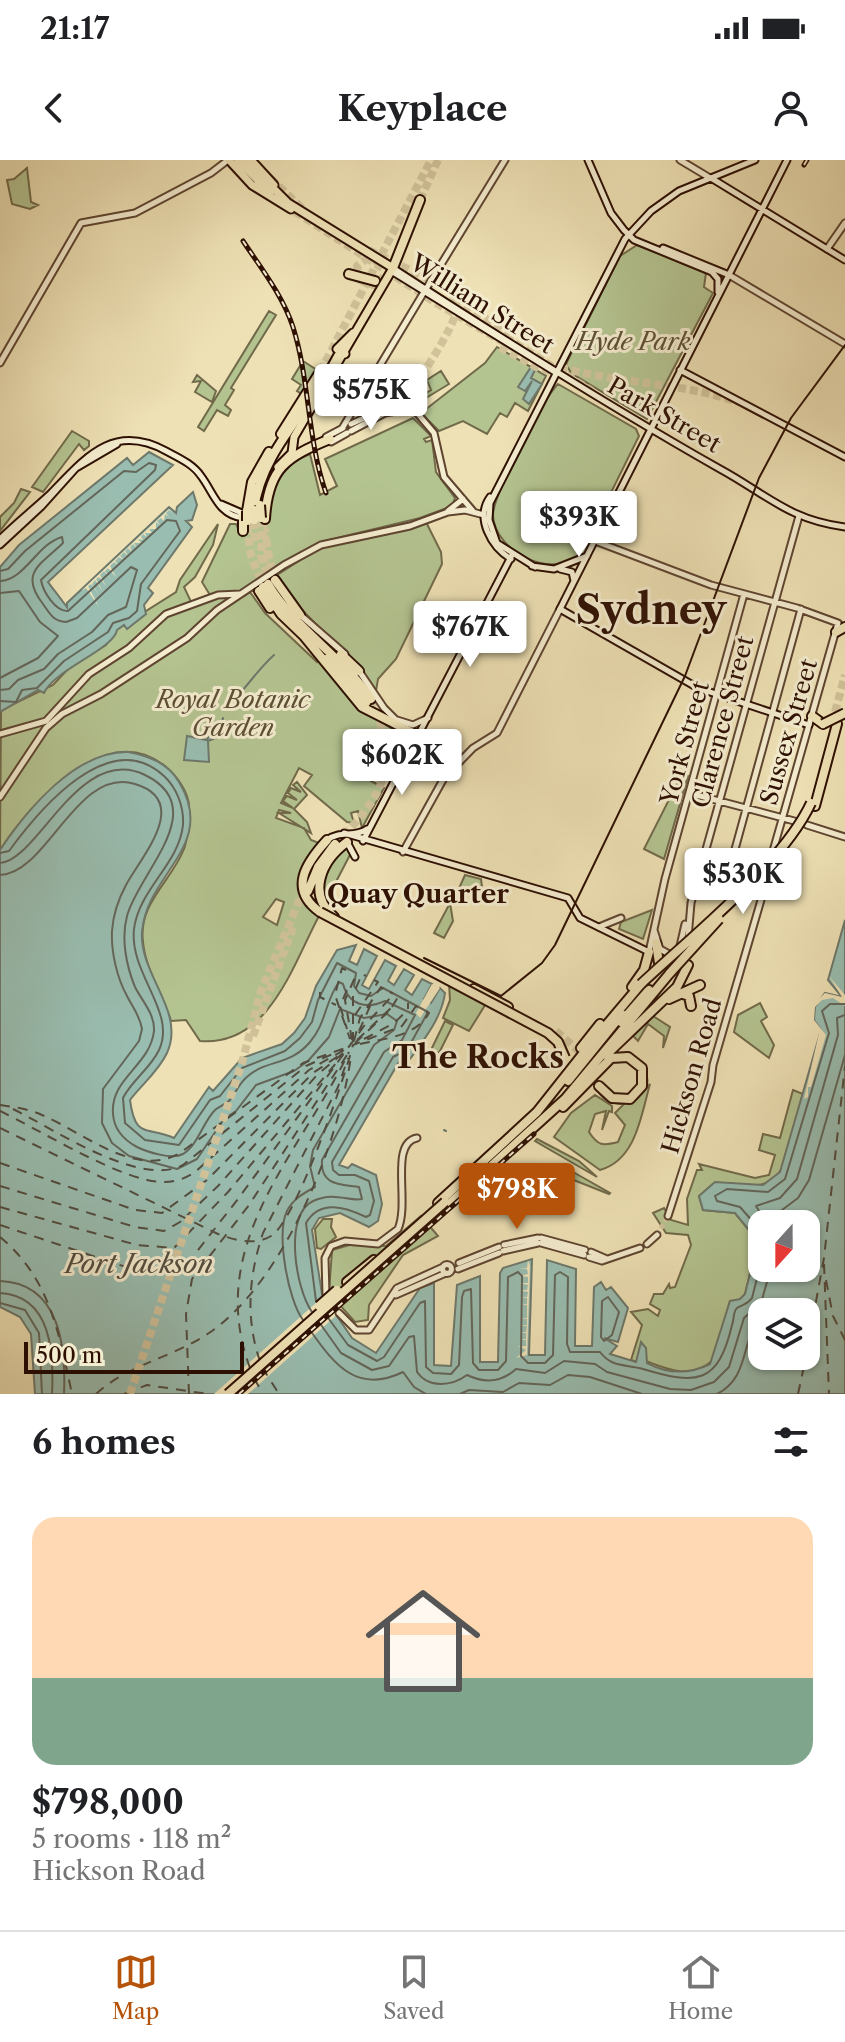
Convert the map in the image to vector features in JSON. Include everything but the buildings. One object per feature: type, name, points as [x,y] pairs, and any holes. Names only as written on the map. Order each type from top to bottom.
[{"type":"highway","points":[[391,270],[407,240],[419,201],[406,223]]},
{"type":"highway","points":[[355,265],[354,275],[375,281]]},
{"type":"highway","points":[[296,410],[340,353]]},
{"type":"highway","points":[[253,516],[266,467],[340,353]]},
{"type":"highway","points":[[253,516],[259,466],[320,372]]},
{"type":"highway","points":[[253,516],[283,464],[297,453],[329,438]]},
{"type":"highway","points":[[269,584],[300,615]]},
{"type":"highway","points":[[269,584],[277,615],[302,634],[369,700]]},
{"type":"highway","points":[[269,584],[355,669],[369,700]]},
{"type":"highway","points":[[269,584],[293,613],[355,669]]},
{"type":"highway","points":[[269,584],[288,611],[331,651],[369,700]]},
{"type":"highway","points":[[302,634],[359,704],[419,736]]},
{"type":"highway","points":[[530,1125],[544,1117],[581,1082],[670,973],[791,842],[813,804],[836,716],[811,720]]},
{"type":"highway","points":[[390,719],[407,738],[408,755]]},
{"type":"highway","points":[[567,1080],[597,1035],[749,881],[797,828],[813,804]]},
{"type":"highway","points":[[321,910],[318,889],[321,876],[346,838]]},
{"type":"highway","points":[[328,843],[315,882],[314,894],[321,910],[548,1033],[558,1042],[565,1058],[567,1080]]},
{"type":"highway","points":[[306,888],[328,843]]},
{"type":"highway","points":[[328,843],[305,868],[301,882],[306,900],[336,919],[556,1031]]},
{"type":"highway","points":[[544,1117],[597,1035],[638,980],[652,948]]},
{"type":"highway","points":[[646,986],[658,967],[652,948]]},
{"type":"highway","points":[[226,1394],[530,1125],[646,986],[685,949]]},
{"type":"highway","points":[[621,1041],[679,984],[685,949]]},
{"type":"highway","points":[[583,1089],[621,1041],[676,985],[685,949]]},
{"type":"highway","points":[[567,1080],[581,1053],[658,967]]},
{"type":"highway","points":[[658,1006],[700,985]]},
{"type":"highway","points":[[679,994],[689,996],[691,1006]]},
{"type":"highway","points":[[226,1394],[530,1125],[583,1089],[614,1057],[631,1058],[643,1071],[641,1088],[628,1099],[612,1098],[599,1086]]},
{"type":"highway","points":[[347,1282],[369,1265]]},
{"type":"highway","points":[[226,1394],[337,1290]]},
{"type":"main road","points":[[228,160],[252,185],[303,214]]},
{"type":"main road","name":"William Street","points":[[238,160],[264,188],[391,270]]},
{"type":"main road","name":"William Street","points":[[245,160],[271,188],[303,214],[391,270]]},
{"type":"main road","points":[[251,160],[303,214]]},
{"type":"main road","points":[[353,243],[362,254]]},
{"type":"main road","points":[[253,516],[274,473],[295,451],[292,440],[391,270]]},
{"type":"street","points":[[0,363],[81,223],[135,213],[215,171],[228,160]]},
{"type":"street","points":[[347,429],[352,410],[505,160]]},
{"type":"street","points":[[588,160],[611,213],[634,240],[712,272],[719,282],[718,297]]},
{"type":"street","points":[[680,160],[845,260]]},
{"type":"street","points":[[483,513],[629,234],[651,211],[679,191],[755,160]]},
{"type":"street","points":[[403,852],[444,778],[475,747],[497,733],[787,160]]},
{"type":"street","points":[[725,185],[726,171]]},
{"type":"street","points":[[827,249],[845,223]]},
{"type":"street","points":[[629,234],[729,275],[845,344]]},
{"type":"street","name":"William Street","points":[[391,270],[556,372]]},
{"type":"street","points":[[680,370],[845,457]]},
{"type":"street","name":"Park Street","points":[[556,372],[650,430],[754,488],[774,505],[799,516],[845,527]]},
{"type":"street","points":[[0,545],[76,468],[118,444],[143,441],[181,459],[198,471],[220,504],[253,516],[285,465],[386,408],[413,408],[434,433],[441,472],[465,501],[483,513],[495,540],[511,557],[535,567],[571,571],[574,582]]},
{"type":"street","points":[[363,420],[413,408]]},
{"type":"street","points":[[295,451],[378,417]]},
{"type":"street","points":[[463,510],[465,501]]},
{"type":"street","points":[[448,512],[465,501]]},
{"type":"street","points":[[0,539],[40,506]]},
{"type":"street","points":[[0,734],[49,721],[187,638],[240,594],[321,545],[410,526],[448,512],[463,510],[483,513]]},
{"type":"street","name":"Clarence Street","points":[[685,949],[688,916],[799,516]]},
{"type":"street","points":[[595,541],[744,594],[801,609],[841,627]]},
{"type":"street","points":[[554,569],[588,556]]},
{"type":"street","points":[[363,841],[511,557]]},
{"type":"street","points":[[0,797],[49,721],[89,674],[129,648],[166,614],[218,595],[240,594]]},
{"type":"street","name":"York Street","points":[[652,948],[653,927],[744,594]]},
{"type":"street","points":[[560,609],[716,697],[811,720]]},
{"type":"street","points":[[726,882],[801,609]]},
{"type":"street","points":[[300,615],[355,669],[390,719],[412,725],[428,718]]},
{"type":"street","name":"Sussex Street","points":[[773,851],[841,627]]},
{"type":"street","points":[[419,736],[444,778]]},
{"type":"street","points":[[434,762],[444,770],[454,767]]},
{"type":"street","points":[[689,793],[798,822]]},
{"type":"street","points":[[807,825],[845,837]]},
{"type":"street","points":[[328,843],[361,833],[371,826]]},
{"type":"street","points":[[346,838],[570,901],[577,915],[652,948],[685,949],[688,916]]},
{"type":"street","points":[[346,838],[355,857]]},
{"type":"street","name":"Hickson Road","points":[[668,1216],[711,1082],[715,1056],[770,869]]},
{"type":"street","points":[[599,927],[621,918]]},
{"type":"street","points":[[326,1295],[324,1262],[331,1246],[345,1241],[378,1244],[398,1229],[405,1196],[400,1152],[409,1141],[417,1138]]},
{"type":"street","points":[[647,1244],[657,1235]]},
{"type":"street","points":[[339,1313],[352,1328],[367,1331],[398,1293],[501,1249],[540,1240],[607,1259],[640,1248]]},
{"type":"green space","points":[[27,168],[31,202],[38,205],[30,209],[12,204],[7,180],[14,179]]},
{"type":"green space","name":"Hyde Park","points":[[637,245],[706,273],[704,287],[713,293],[647,419],[571,373],[566,364],[620,256]]},
{"type":"green space","points":[[269,311],[276,315],[231,388],[234,390],[225,405],[231,410],[228,416],[217,410],[204,431],[198,427]]},
{"type":"green space","points":[[497,347],[546,376],[528,411],[515,403],[507,417],[500,413],[487,434],[463,421],[439,431],[421,413],[485,363]]},
{"type":"green space","points":[[303,361],[317,370],[303,395],[297,391],[301,385],[292,379]]},
{"type":"green space","points":[[441,371],[449,384],[426,398],[421,396],[431,390],[427,380]]},
{"type":"green space","points":[[197,375],[216,391],[212,402],[195,392],[201,381],[193,382]]},
{"type":"green space","name":"Hyde Park","points":[[558,384],[636,429],[639,436],[582,551],[571,560],[557,564],[528,559],[515,551],[496,528],[493,515],[520,448]]},
{"type":"green space","name":"Royal Botanic Garden","points":[[413,418],[431,436],[424,439],[426,442],[432,440],[436,472],[455,498],[452,506],[420,518],[325,541],[241,591],[244,596],[250,592],[265,613],[317,662],[319,660],[364,711],[394,730],[391,735],[395,738],[397,732],[404,741],[397,742],[399,750],[384,777],[375,773],[371,781],[384,788],[362,828],[358,811],[351,813],[354,823],[347,822],[304,786],[312,775],[299,768],[281,803],[293,808],[283,801],[287,796],[297,800],[288,793],[291,788],[301,792],[293,785],[297,782],[307,795],[294,809],[307,822],[311,833],[305,829],[311,840],[319,843],[301,875],[307,905],[319,916],[288,978],[276,999],[244,1031],[224,1039],[200,1041],[186,1020],[171,1021],[143,942],[145,916],[150,904],[185,845],[189,807],[181,784],[165,766],[142,754],[118,752],[94,759],[50,791],[0,850],[1,710],[53,685],[69,668],[106,645],[116,630],[176,592],[180,580],[218,524],[213,545],[195,577],[184,587],[192,604],[210,595],[202,582],[230,524],[236,524],[242,536],[268,506],[275,482],[294,461],[310,454],[320,495],[337,486],[325,459]],"holes":[[[279,810],[291,813],[279,813],[302,827],[276,818]],[[276,899],[284,902],[277,925],[263,917]]]},
{"type":"green space","points":[[72,431],[89,441],[89,446],[84,450],[79,444],[43,492],[32,487]]},
{"type":"green space","points":[[21,489],[30,492],[0,531],[0,517],[14,503]]},
{"type":"green space","points":[[426,522],[441,552],[442,564],[396,659],[378,679],[376,691],[275,579],[252,591],[319,548]]},
{"type":"green space","points":[[404,743],[404,750],[389,779],[385,778]]},
{"type":"green space","points":[[683,772],[688,776],[664,859],[644,849]]},
{"type":"green space","points":[[346,847],[352,851],[325,903],[323,886],[326,872]]},
{"type":"green space","points":[[465,875],[481,879],[482,887],[462,896],[456,895]]},
{"type":"green space","points":[[450,903],[453,921],[444,938],[434,933]]},
{"type":"green space","points":[[652,910],[643,939],[619,929],[621,922]]},
{"type":"green space","points":[[449,983],[487,1002],[469,1031],[443,1018],[450,1000]]},
{"type":"green space","points":[[760,1003],[767,1017],[761,1021],[774,1045],[769,1058],[734,1032],[738,1015]]},
{"type":"green space","points":[[653,1016],[670,1027],[663,1048],[664,1036],[648,1024],[638,1041],[633,1036]]},
{"type":"green space","points":[[445,1021],[453,1025],[439,1053],[431,1050]]},
{"type":"green space","points":[[650,1084],[635,1135],[622,1157],[612,1165],[600,1170],[554,1137],[571,1113],[595,1095],[612,1106],[612,1112],[609,1111],[602,1130],[606,1111],[595,1114],[589,1132],[601,1144],[618,1142],[625,1125],[615,1113],[624,1104],[608,1101],[597,1089],[617,1100],[626,1101],[640,1095],[637,1099]]},
{"type":"green space","points":[[793,1090],[803,1094],[781,1170],[775,1178],[759,1185],[713,1184],[699,1196],[703,1210],[735,1213],[748,1229],[748,1282],[745,1294],[740,1300],[730,1301],[713,1360],[695,1370],[676,1371],[638,1358],[637,1362],[631,1360],[642,1325],[631,1312],[648,1309],[658,1316],[660,1310],[650,1304],[654,1294],[663,1294],[669,1284],[670,1288],[675,1287],[691,1245],[688,1235],[666,1233],[653,1213],[664,1208],[671,1220],[688,1225],[687,1199],[697,1170],[702,1170],[699,1164],[755,1178],[769,1175],[775,1155],[759,1150],[763,1134],[780,1138]]},
{"type":"green space","points":[[537,1139],[579,1161],[597,1177],[535,1141]]},
{"type":"green space","points":[[573,1172],[610,1193],[571,1179]]},
{"type":"green space","points":[[421,1216],[438,1236],[403,1255],[369,1305],[368,1320],[355,1322],[329,1293],[332,1250],[353,1244],[386,1246]]},
{"type":"green space","points":[[323,1219],[332,1219],[331,1227],[336,1237],[321,1249],[317,1248],[315,1229]]},
{"type":"water","points":[[531,367],[535,370],[531,378],[542,384],[529,404],[523,399],[532,381],[525,391],[518,387]]},
{"type":"water","points":[[149,452],[173,465],[48,582],[67,607],[67,603],[169,507],[176,513],[177,507],[193,492],[197,505],[192,520],[186,521],[192,527],[148,588],[153,593],[144,605],[146,614],[127,629],[124,625],[117,630],[106,645],[59,676],[44,693],[38,690],[0,712],[0,567],[19,545],[127,458],[133,465]]},
{"type":"water","points":[[221,727],[218,737],[208,741],[209,762],[184,760],[187,736],[207,740],[212,729]]},
{"type":"water","name":"Port Jackson","points":[[128,752],[150,758],[175,775],[189,804],[190,824],[185,842],[155,893],[146,912],[142,932],[147,963],[171,1022],[167,1053],[130,1100],[135,1121],[143,1129],[174,1138],[209,1087],[213,1091],[242,1058],[282,1044],[294,1033],[305,1018],[316,986],[337,950],[356,945],[349,961],[357,965],[364,949],[377,956],[362,985],[369,989],[385,960],[396,966],[388,981],[394,985],[404,969],[414,975],[405,990],[412,995],[422,979],[432,984],[424,999],[431,1003],[440,988],[445,993],[432,1028],[410,1059],[400,1060],[339,1165],[348,1168],[352,1164],[376,1175],[382,1204],[378,1221],[369,1227],[340,1213],[319,1218],[312,1230],[322,1294],[352,1338],[376,1353],[420,1288],[434,1283],[434,1365],[451,1366],[457,1285],[480,1276],[480,1362],[498,1362],[500,1273],[503,1268],[532,1259],[529,1355],[545,1355],[547,1260],[576,1269],[575,1346],[592,1346],[594,1287],[601,1282],[606,1290],[611,1287],[628,1308],[618,1342],[604,1338],[617,1346],[610,1354],[636,1362],[641,1342],[646,1348],[647,1363],[671,1371],[695,1370],[710,1364],[730,1301],[740,1299],[745,1294],[748,1282],[820,1282],[820,1210],[748,1210],[748,1229],[735,1213],[703,1210],[699,1196],[715,1182],[763,1185],[780,1172],[821,1030],[814,1020],[815,1007],[825,993],[842,997],[828,980],[845,920],[845,1394],[35,1394],[31,1334],[20,1317],[0,1307],[0,850],[38,801],[71,772],[108,754]]},
{"type":"pier","points":[[169,509],[173,513],[169,510],[166,513],[169,517],[165,514],[164,521],[161,518],[157,521],[160,525],[156,522],[156,529],[149,529],[152,533],[145,533],[147,537],[143,534],[143,540],[138,539],[141,543],[134,543],[137,548],[133,544],[130,547],[132,552],[128,548],[125,551],[129,557],[124,552],[120,556],[125,561],[119,557],[115,561],[119,566],[114,562],[110,566],[116,577],[108,568],[105,571],[111,580],[104,571],[100,575],[106,586],[99,577],[96,579],[103,592],[95,580],[92,584],[99,595],[91,584],[88,586],[99,607],[86,588],[81,591]]},
{"type":"pier","points":[[829,976],[845,995],[845,1006],[833,998],[822,1000],[815,1007],[814,1020],[826,1035],[811,1087],[808,1087],[808,1097],[804,1099],[819,1033],[811,1018],[811,1007],[825,993],[842,997]]},
{"type":"pier","points":[[432,984],[440,988],[420,1018],[416,1013]]},
{"type":"pier","points":[[528,1260],[530,1266],[527,1355],[516,1358],[526,1350],[518,1346],[526,1346],[526,1340],[518,1339],[526,1339],[526,1333],[518,1332],[526,1332],[527,1326],[518,1326],[527,1325],[527,1319],[518,1318],[527,1318],[527,1305],[519,1305],[527,1304],[527,1298],[519,1298],[527,1297],[528,1292],[519,1290],[527,1290],[528,1285],[519,1283],[528,1283],[528,1277],[520,1276],[528,1274],[527,1269],[519,1269],[527,1268]]},
{"type":"pier","points":[[326,1294],[339,1313],[248,1394],[214,1394]]},
{"type":"waterway","points":[[225,709],[274,655]]},
{"type":"waterway","points":[[221,727],[223,718]]},
{"type":"ferry route","points":[[346,970],[342,968],[335,995],[350,1039]]},
{"type":"ferry route","points":[[352,1040],[345,1000],[356,975],[353,973]]},
{"type":"ferry route","points":[[353,1042],[353,995],[362,974],[366,976]]},
{"type":"ferry route","points":[[355,1015],[378,982],[374,980]]},
{"type":"ferry route","points":[[354,1041],[360,1018],[381,987],[384,989]]},
{"type":"ferry route","points":[[347,990],[340,1006],[347,1029]]},
{"type":"ferry route","points":[[320,992],[320,997],[336,1005]]},
{"type":"ferry route","points":[[0,1225],[141,1272],[175,1274],[191,1259],[238,1199],[364,1026],[394,994],[390,992]]},
{"type":"ferry route","points":[[392,1007],[398,997],[401,999]]},
{"type":"ferry route","points":[[364,1039],[394,1023],[408,1010],[408,1003]]},
{"type":"ferry route","points":[[359,1031],[371,1004]]},
{"type":"ferry route","points":[[0,1128],[218,1234],[244,1241],[265,1239],[281,1225],[293,1205],[330,1116],[353,1045],[402,1026],[416,1006],[419,1008]]},
{"type":"ferry route","points":[[357,1040],[391,1008]]},
{"type":"ferry route","points":[[355,1043],[388,1012]]},
{"type":"ferry route","points":[[360,1044],[408,1032],[423,1021],[429,1013],[426,1012]]},
{"type":"ferry route","points":[[0,1111],[111,1168],[147,1180],[172,1181],[195,1172],[309,1070],[351,1046]]},
{"type":"ferry route","points":[[0,1105],[37,1113],[127,1157],[163,1160],[180,1153],[303,1063],[345,1048]]},
{"type":"ferry route","points":[[0,1186],[135,1227],[164,1231],[180,1222],[218,1186],[317,1075],[348,1049]]},
{"type":"ferry route","points":[[13,1109],[73,1142],[121,1163],[165,1170],[183,1165],[306,1066],[337,1052]]},
{"type":"ferry route","points":[[250,1368],[239,1323],[239,1281],[248,1241],[264,1202],[349,1052]]},
{"type":"ferry route","points":[[0,1163],[135,1210],[162,1213],[207,1180],[313,1073],[341,1054]]},
{"type":"ferry route","points":[[189,1394],[186,1314],[192,1279],[249,1205],[347,1055]]},
{"type":"ferry route","points":[[0,1207],[137,1245],[174,1248],[228,1192],[342,1056]]},
{"type":"ferry route","points":[[96,1394],[136,1368],[209,1333],[236,1310],[261,1281],[284,1246],[321,1169],[345,1091],[351,1056]]},
{"type":"ferry route","points":[[260,1361],[251,1313],[252,1281],[258,1249],[263,1233],[338,1087],[348,1058]]},
{"type":"ferry route","points":[[817,1298],[824,1258],[845,1066]]},
{"type":"ferry route","points":[[0,1237],[31,1270],[50,1308],[72,1394]]},
{"type":"ferry route","points":[[824,1264],[829,1394]]},
{"type":"ferry route","points":[[826,1280],[833,1316],[845,1340]]},
{"type":"ferry route","points":[[262,1367],[279,1394]]},
{"type":"ferry route","points":[[798,1394],[803,1370]]},
{"type":"ferry route","points":[[254,1378],[263,1394]]},
{"type":"ferry route","points":[[124,1394],[147,1385],[208,1394]]},
{"type":"tunnel","points":[[320,372],[431,160]]},
{"type":"tunnel","points":[[420,200],[438,160]]},
{"type":"tunnel","points":[[270,178],[304,210]]},
{"type":"tunnel","points":[[285,205],[436,303],[517,350]]},
{"type":"tunnel","points":[[369,250],[449,289],[458,304],[450,328],[431,360],[391,410]]},
{"type":"tunnel","points":[[369,257],[357,266],[360,280],[373,285],[386,275]]},
{"type":"tunnel","points":[[455,298],[510,335]]},
{"type":"tunnel","points":[[505,337],[592,391]]},
{"type":"tunnel","points":[[500,347],[536,367],[560,374]]},
{"type":"tunnel","points":[[560,367],[694,390],[738,402]]},
{"type":"tunnel","points":[[263,519],[261,556],[271,583]]},
{"type":"tunnel","points":[[266,520],[266,562],[274,581]]},
{"type":"tunnel","points":[[254,521],[256,544]]},
{"type":"tunnel","points":[[247,526],[251,556],[263,586]]},
{"type":"tunnel","points":[[266,539],[272,572]]},
{"type":"tunnel","points":[[835,712],[845,675]]},
{"type":"tunnel","points":[[335,844],[366,811],[383,779],[385,743],[371,699]]},
{"type":"tunnel","points":[[130,1394],[242,1063],[261,991],[304,889]]},
{"type":"tunnel","points":[[253,1036],[294,925]]},
{"type":"tunnel","points":[[556,1031],[582,1054]]},
{"type":"tunnel","points":[[657,1235],[668,1216]]},
{"type":"tram line","points":[[424,958],[501,996],[542,963],[555,945],[685,676],[759,478],[791,418],[845,345]]},
{"type":"railway","points":[[804,165],[807,160]]},
{"type":"railway","points":[[243,241],[278,293],[293,327],[303,368],[315,452],[326,493]]},
{"type":"railway","points":[[239,1394],[534,1134]]},
{"type":"district","name":"Sydney","points":[[651,610]]},
{"type":"district","name":"Quay Quarter","points":[[418,894]]},
{"type":"district","name":"The Rocks","points":[[478,1057]]}]
